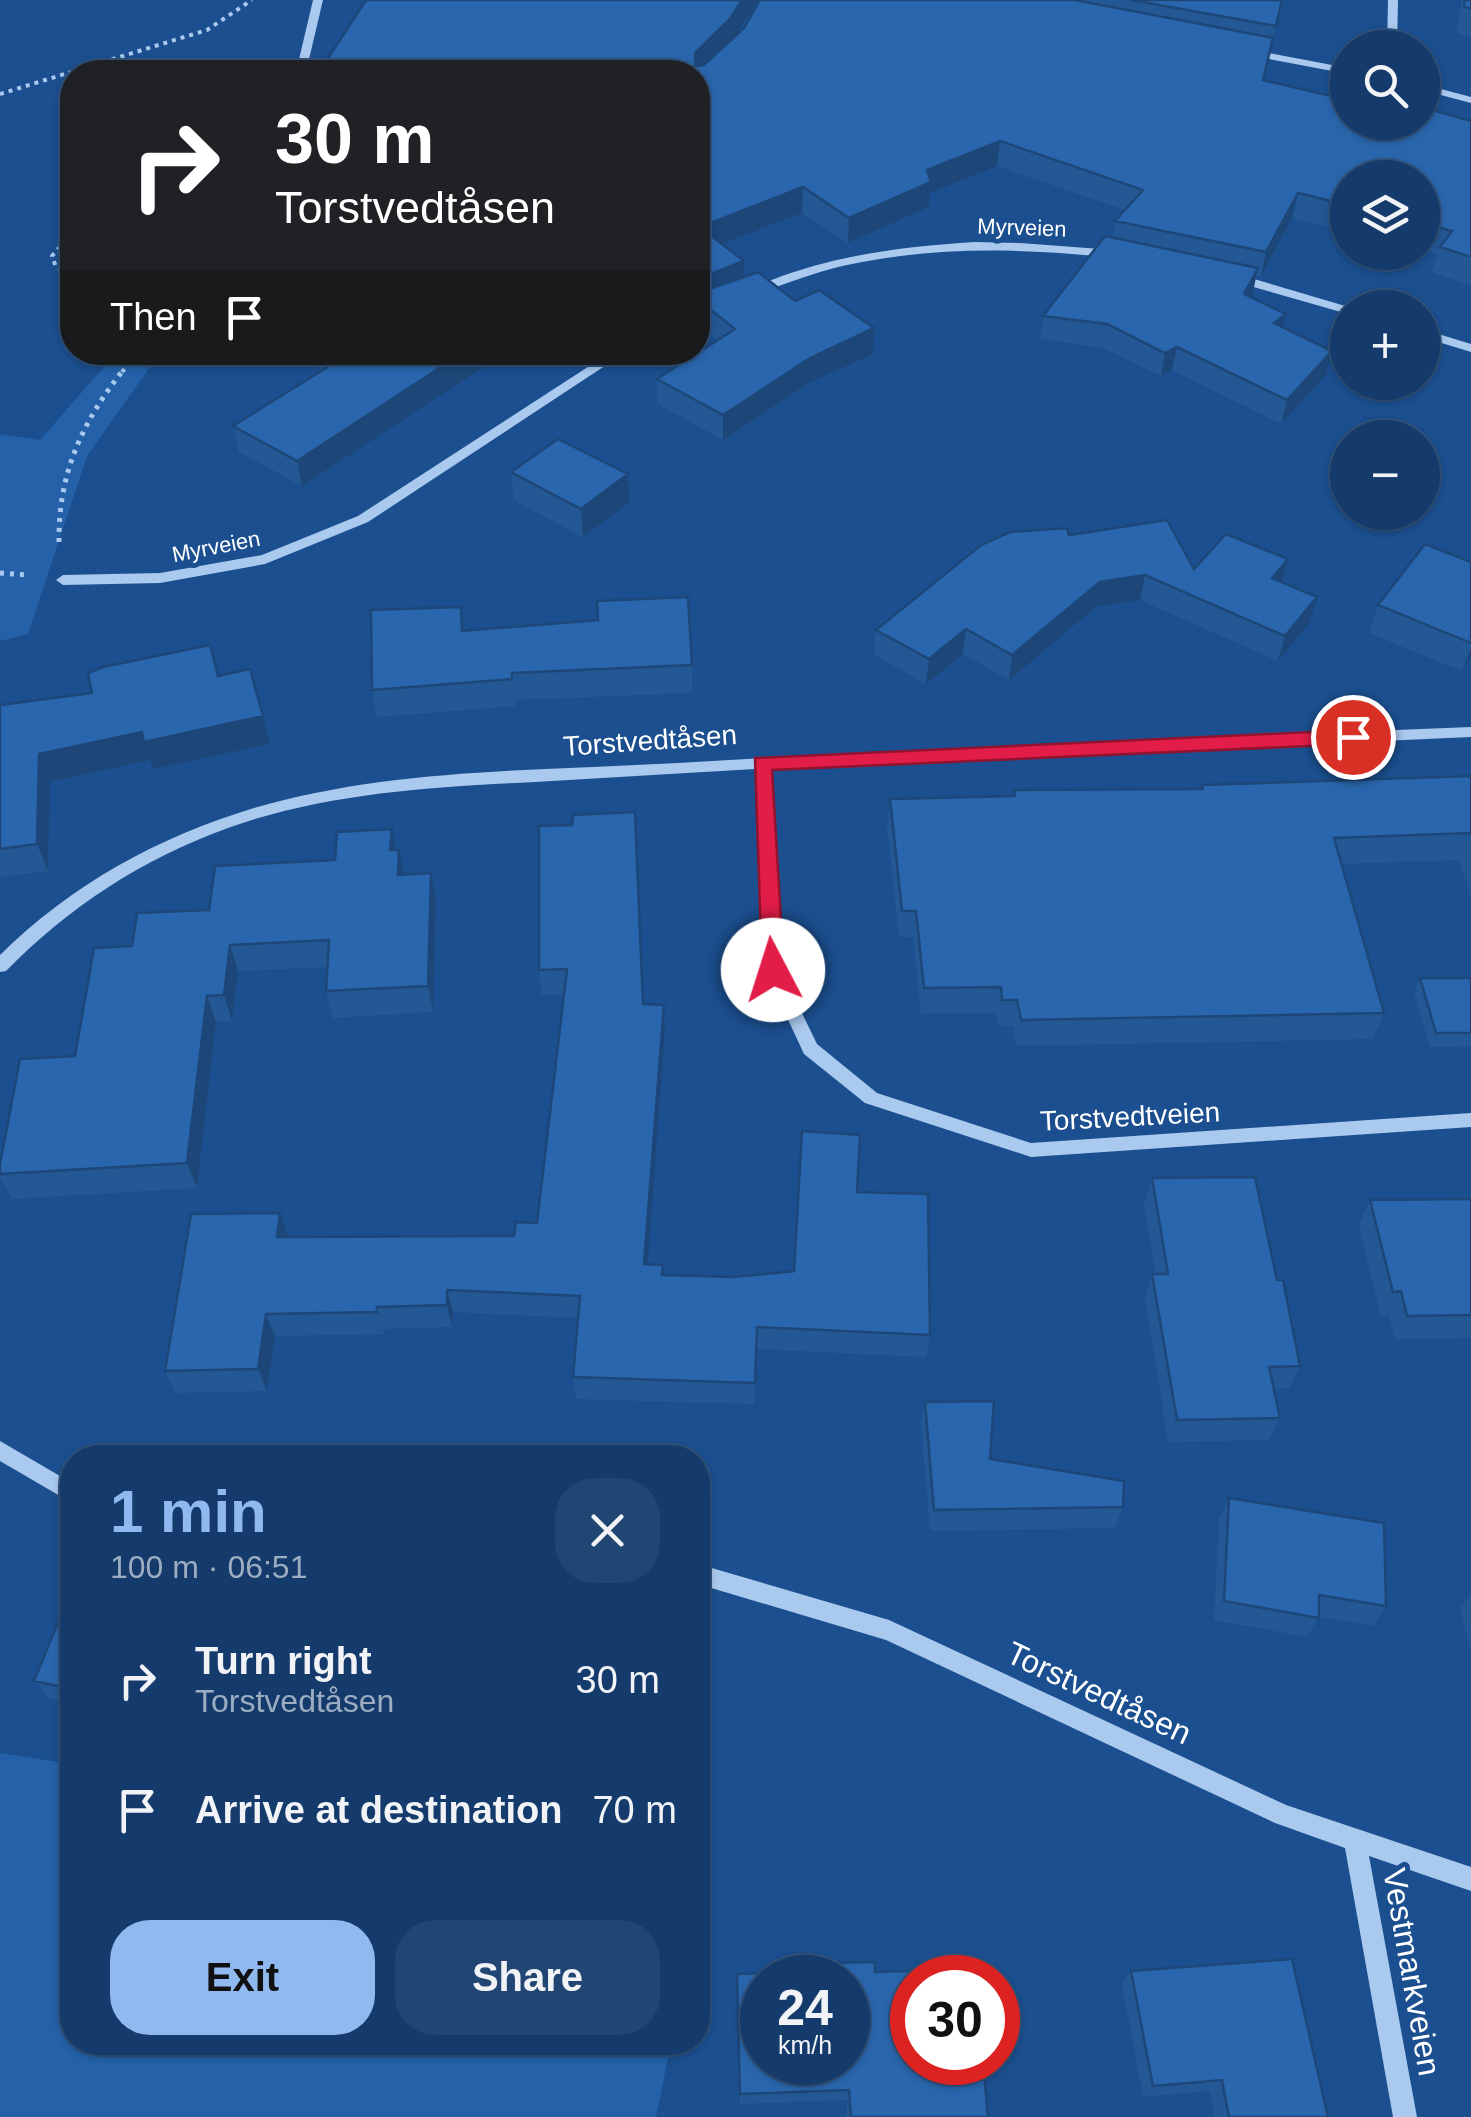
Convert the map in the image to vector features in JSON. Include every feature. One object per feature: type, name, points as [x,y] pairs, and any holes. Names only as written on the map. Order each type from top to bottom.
[{"type":"street","points":[[304,60],[318,0]]},
{"type":"street","points":[[1392,30],[1393,0]]},
{"type":"street","points":[[1235,50],[1330,68]]},
{"type":"street","points":[[1440,92],[1471,100]]},
{"type":"street","name":"Myrveien","points":[[730,300],[861,257],[918,246],[1046,246],[1127,255]]},
{"type":"street","points":[[1220,274],[1330,305]]},
{"type":"street","points":[[1440,339],[1471,348]]},
{"type":"street","name":"Myrveien","points":[[63,580],[160,578],[264,559],[363,519],[600,365]]},
{"type":"street","name":"Torstvedtåsen","points":[[0,966],[37,925],[111,876],[188,838],[258,813],[414,785],[762,763],[1471,732]]},
{"type":"street","name":"Torstvedtveien","points":[[762,763],[773,970],[810,1049],[872,1098],[1031,1150],[1471,1120]]},
{"type":"street","points":[[0,1450],[60,1487]]},
{"type":"street","name":"Torstvedtåsen","points":[[710,1578],[889,1630],[1283,1815],[1471,1879]]},
{"type":"street","name":"Vestmarkveien","points":[[1355,1840],[1406,2117]]},
{"type":"path","points":[[99,60],[210,30],[234,18],[252,0]]},
{"type":"path","points":[[0,94],[60,73]]},
{"type":"path","points":[[60,244],[52,256],[60,270]]},
{"type":"path","points":[[63,580],[56,506],[70,451],[98,400],[127,365]]},
{"type":"shaded area","points":[[106,365],[151,365],[87,456],[28,634],[0,641],[0,434],[40,440]]},
{"type":"shaded area","points":[[0,1753],[60,1762],[60,2055],[669,2055],[656,2117],[0,2117]]},
{"type":"building","points":[[366,0],[742,0],[730,19],[695,53],[695,60],[327,60]]},
{"type":"building","points":[[760,0],[1075,0],[1273,38],[1263,80],[1330,96],[1330,140],[1440,140],[1440,112],[1471,121],[1471,257],[1440,247],[1452,231],[1440,228],[1440,160],[1330,160],[1330,201],[1298,193],[1266,252],[1115,221],[1143,190],[1000,141],[927,170],[931,182],[849,218],[803,187],[710,223],[709,60],[744,28]]},
{"type":"building","points":[[1131,0],[1282,0],[1276,26]]},
{"type":"building","points":[[710,235],[744,261],[710,274]]},
{"type":"building","points":[[1105,236],[1258,268],[1244,294],[1286,314],[1274,323],[1330,353],[1287,400],[1177,347],[1165,353],[1107,324],[1043,316]]},
{"type":"building","points":[[758,272],[795,301],[819,290],[874,328],[810,358],[723,415],[657,379],[679,365],[710,365],[710,345],[735,329],[710,309],[710,289]]},
{"type":"building","points":[[444,365],[297,461],[233,426],[329,366]]},
{"type":"building","points":[[558,439],[628,474],[581,509],[511,472]]},
{"type":"building","points":[[1167,520],[1194,569],[1226,534],[1288,559],[1272,578],[1317,597],[1285,636],[1145,575],[1100,582],[1012,655],[966,629],[929,659],[876,630],[981,545],[1010,532],[1067,528],[1069,535]]},
{"type":"building","points":[[1425,544],[1471,562],[1471,643],[1378,605]]},
{"type":"building","points":[[688,597],[692,665],[512,673],[512,679],[372,690],[371,610],[461,607],[462,631],[598,620],[597,601]]},
{"type":"building","points":[[210,645],[218,676],[250,669],[263,716],[144,742],[142,732],[39,754],[37,844],[0,849],[0,705],[92,693],[88,673]]},
{"type":"building","points":[[1471,776],[1471,835],[1334,838],[1384,1013],[1021,1020],[1017,1000],[1002,1000],[1001,987],[924,988],[916,911],[902,911],[890,799],[1015,796],[1014,790],[1203,789],[1202,785]]},
{"type":"building","points":[[635,812],[643,1004],[664,1005],[644,1264],[663,1265],[662,1275],[733,1277],[794,1271],[802,1131],[860,1135],[857,1192],[928,1194],[930,1335],[757,1327],[755,1383],[573,1377],[580,1296],[447,1290],[447,1305],[377,1307],[377,1312],[266,1314],[258,1369],[165,1371],[191,1214],[280,1213],[277,1237],[514,1236],[516,1222],[537,1223],[567,969],[539,970],[539,826],[572,825],[573,815]]},
{"type":"building","points":[[392,829],[390,850],[399,850],[398,875],[431,873],[428,986],[326,991],[329,940],[230,945],[224,995],[207,996],[187,1163],[0,1174],[20,1059],[75,1056],[94,948],[132,946],[137,913],[209,910],[215,866],[335,860],[337,832]]},
{"type":"building","points":[[1420,978],[1471,978],[1471,1033],[1436,1033]]},
{"type":"building","points":[[1255,1177],[1277,1280],[1283,1280],[1300,1366],[1269,1367],[1280,1418],[1177,1420],[1152,1274],[1168,1274],[1152,1178]]},
{"type":"building","points":[[1471,1199],[1471,1315],[1407,1316],[1401,1291],[1393,1292],[1370,1200]]},
{"type":"building","points":[[994,1401],[990,1459],[1124,1481],[1123,1507],[934,1510],[925,1402]]},
{"type":"building","points":[[1229,1498],[1384,1523],[1386,1606],[1319,1595],[1319,1618],[1224,1601]]},
{"type":"building","points":[[60,1617],[60,1686],[34,1681]]},
{"type":"building","points":[[1292,1959],[1328,2117],[1229,2117],[1222,2080],[1153,2086],[1131,1971]]},
{"type":"building","points":[[870,1962],[875,1962],[875,1972],[890,1972],[890,2085],[985,2085],[988,2117],[851,2117],[849,2090],[740,2094],[737,1974],[740,1974],[740,2085],[870,2085]]},
{"type":"route","points":[[773,970],[762,763],[1353,737]]}]
